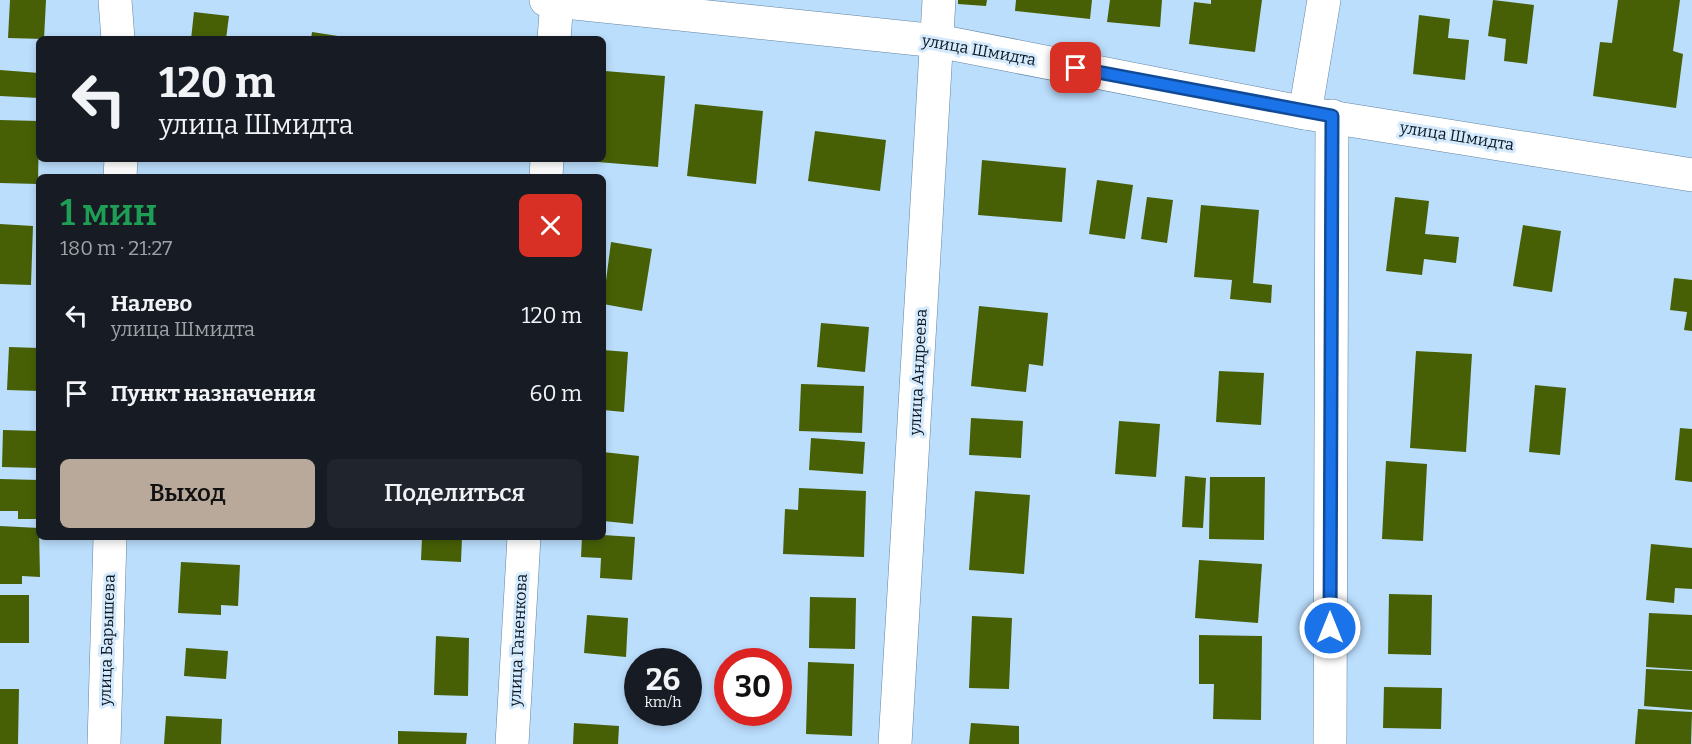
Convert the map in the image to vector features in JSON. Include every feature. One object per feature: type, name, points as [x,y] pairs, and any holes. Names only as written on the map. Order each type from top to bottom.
[{"type":"street","points":[[115,0],[118,36]]},
{"type":"street","name":"улица Андреева","points":[[896,744],[939,0]]},
{"type":"street","points":[[1324,0],[1319,115],[1330,744]]},
{"type":"street","points":[[553,1],[554,36]]},
{"type":"street","name":"улица Шмидта","points":[[553,1],[938,41],[1319,115],[1692,175]]},
{"type":"street","name":"улица Барышева","points":[[104,744],[110,540]]},
{"type":"street","name":"улица Ганенкова","points":[[512,744],[524,540]]},
{"type":"building","points":[[10,0],[46,0],[44,36],[36,36],[36,39],[8,38]]},
{"type":"building","points":[[958,0],[987,0],[986,6],[958,4]]},
{"type":"building","points":[[1016,0],[1092,0],[1090,19],[1015,11]]},
{"type":"building","points":[[1110,0],[1162,0],[1160,27],[1107,22]]},
{"type":"building","points":[[1211,0],[1262,0],[1255,52],[1189,44],[1194,2],[1211,4]]},
{"type":"building","points":[[1493,0],[1534,5],[1527,64],[1504,61],[1506,39],[1488,36]]},
{"type":"building","points":[[1618,0],[1680,0],[1673,51],[1683,54],[1676,108],[1593,96],[1600,42],[1612,43]]},
{"type":"building","points":[[194,12],[229,16],[226,36],[191,36]]},
{"type":"building","points":[[1419,15],[1450,19],[1448,38],[1469,40],[1465,80],[1413,74]]},
{"type":"building","points":[[312,32],[338,36],[311,36]]},
{"type":"building","points":[[0,70],[36,73],[36,98],[0,96]]},
{"type":"building","points":[[606,71],[665,76],[658,167],[598,162],[606,162]]},
{"type":"building","points":[[695,104],[763,111],[756,184],[687,176]]},
{"type":"building","points":[[0,120],[36,121],[36,162],[38,162],[36,184],[0,183]]},
{"type":"building","points":[[815,131],[886,140],[880,191],[808,181]]},
{"type":"building","points":[[982,160],[1066,168],[1062,222],[978,215]]},
{"type":"building","points":[[1097,180],[1133,185],[1125,239],[1089,234]]},
{"type":"building","points":[[1147,197],[1173,200],[1167,243],[1141,239]]},
{"type":"building","points":[[1395,197],[1429,201],[1425,234],[1459,237],[1456,263],[1424,259],[1422,275],[1386,271]]},
{"type":"building","points":[[1201,205],[1259,210],[1253,283],[1272,285],[1271,303],[1230,299],[1232,280],[1194,277]]},
{"type":"building","points":[[0,224],[33,226],[31,285],[0,284]]},
{"type":"building","points":[[1523,225],[1561,231],[1552,292],[1513,286]]},
{"type":"building","points":[[611,242],[652,249],[642,311],[606,305],[606,281]]},
{"type":"building","points":[[1674,278],[1692,280],[1692,331],[1684,330],[1687,312],[1670,310]]},
{"type":"building","points":[[979,306],[1048,313],[1043,366],[1029,364],[1026,392],[971,386]]},
{"type":"building","points":[[821,323],[869,327],[865,372],[817,367]]},
{"type":"building","points":[[9,347],[36,348],[36,391],[7,390]]},
{"type":"building","points":[[606,350],[628,352],[624,412],[606,410]]},
{"type":"building","points":[[1416,351],[1472,354],[1466,452],[1410,448]]},
{"type":"building","points":[[1219,371],[1264,373],[1261,425],[1216,422]]},
{"type":"building","points":[[801,384],[864,386],[862,433],[799,431]]},
{"type":"building","points":[[1535,385],[1566,388],[1560,455],[1529,452]]},
{"type":"building","points":[[971,418],[1023,421],[1021,458],[969,455]]},
{"type":"building","points":[[1119,421],[1160,424],[1156,477],[1115,474]]},
{"type":"building","points":[[1680,428],[1692,429],[1692,482],[1675,480]]},
{"type":"building","points":[[3,430],[36,431],[36,468],[2,467]]},
{"type":"building","points":[[811,438],[865,442],[863,474],[809,470]]},
{"type":"building","points":[[606,452],[639,456],[633,524],[606,521]]},
{"type":"building","points":[[1386,461],[1427,464],[1423,541],[1382,539]]},
{"type":"building","points":[[1185,476],[1206,478],[1203,528],[1182,527]]},
{"type":"building","points":[[1210,477],[1265,477],[1264,540],[1209,539]]},
{"type":"building","points":[[0,479],[36,480],[36,519],[18,519],[18,511],[0,511]]},
{"type":"building","points":[[799,488],[866,491],[864,557],[783,554],[785,509],[798,510]]},
{"type":"building","points":[[975,491],[1030,495],[1024,574],[969,570]]},
{"type":"building","points":[[0,526],[36,528],[36,540],[39,540],[40,577],[22,576],[22,584],[0,584]]},
{"type":"building","points":[[606,535],[635,537],[632,580],[600,578],[601,558],[581,557],[582,540],[606,540]]},
{"type":"building","points":[[422,540],[462,540],[461,562],[421,560]]},
{"type":"building","points":[[1651,544],[1692,548],[1692,589],[1675,588],[1674,603],[1646,600]]},
{"type":"building","points":[[1199,560],[1262,564],[1258,623],[1195,618]]},
{"type":"building","points":[[181,562],[240,565],[238,606],[221,605],[221,615],[178,613]]},
{"type":"building","points":[[1389,594],[1432,595],[1431,655],[1388,654]]},
{"type":"building","points":[[0,595],[29,595],[29,643],[0,643]]},
{"type":"building","points":[[810,597],[856,598],[855,649],[809,648]]},
{"type":"building","points":[[1649,613],[1692,615],[1692,670],[1646,667]]},
{"type":"building","points":[[587,615],[628,618],[624,657],[584,653]]},
{"type":"building","points":[[972,616],[1012,618],[1009,689],[969,688]]},
{"type":"building","points":[[1199,635],[1262,636],[1261,720],[1213,719],[1214,684],[1199,684]]},
{"type":"building","points":[[436,636],[469,638],[468,696],[434,695]]},
{"type":"building","points":[[186,648],[228,651],[226,679],[184,676]]},
{"type":"building","points":[[808,662],[854,664],[852,736],[806,734]]},
{"type":"building","points":[[1646,669],[1692,671],[1692,710],[1644,706]]},
{"type":"building","points":[[1384,687],[1442,688],[1441,729],[1383,728]]},
{"type":"building","points":[[0,689],[19,689],[18,744],[0,744]]},
{"type":"building","points":[[1638,709],[1692,712],[1691,744],[1635,744]]},
{"type":"building","points":[[166,716],[222,719],[221,744],[164,744]]},
{"type":"building","points":[[574,723],[619,726],[618,744],[573,744]]},
{"type":"building","points":[[971,723],[1019,726],[1019,744],[969,744]]},
{"type":"building","points":[[398,731],[467,733],[466,744],[398,744]]},
{"type":"route","points":[[1076,68],[1305,113],[1332,116],[1330,628]]}]
